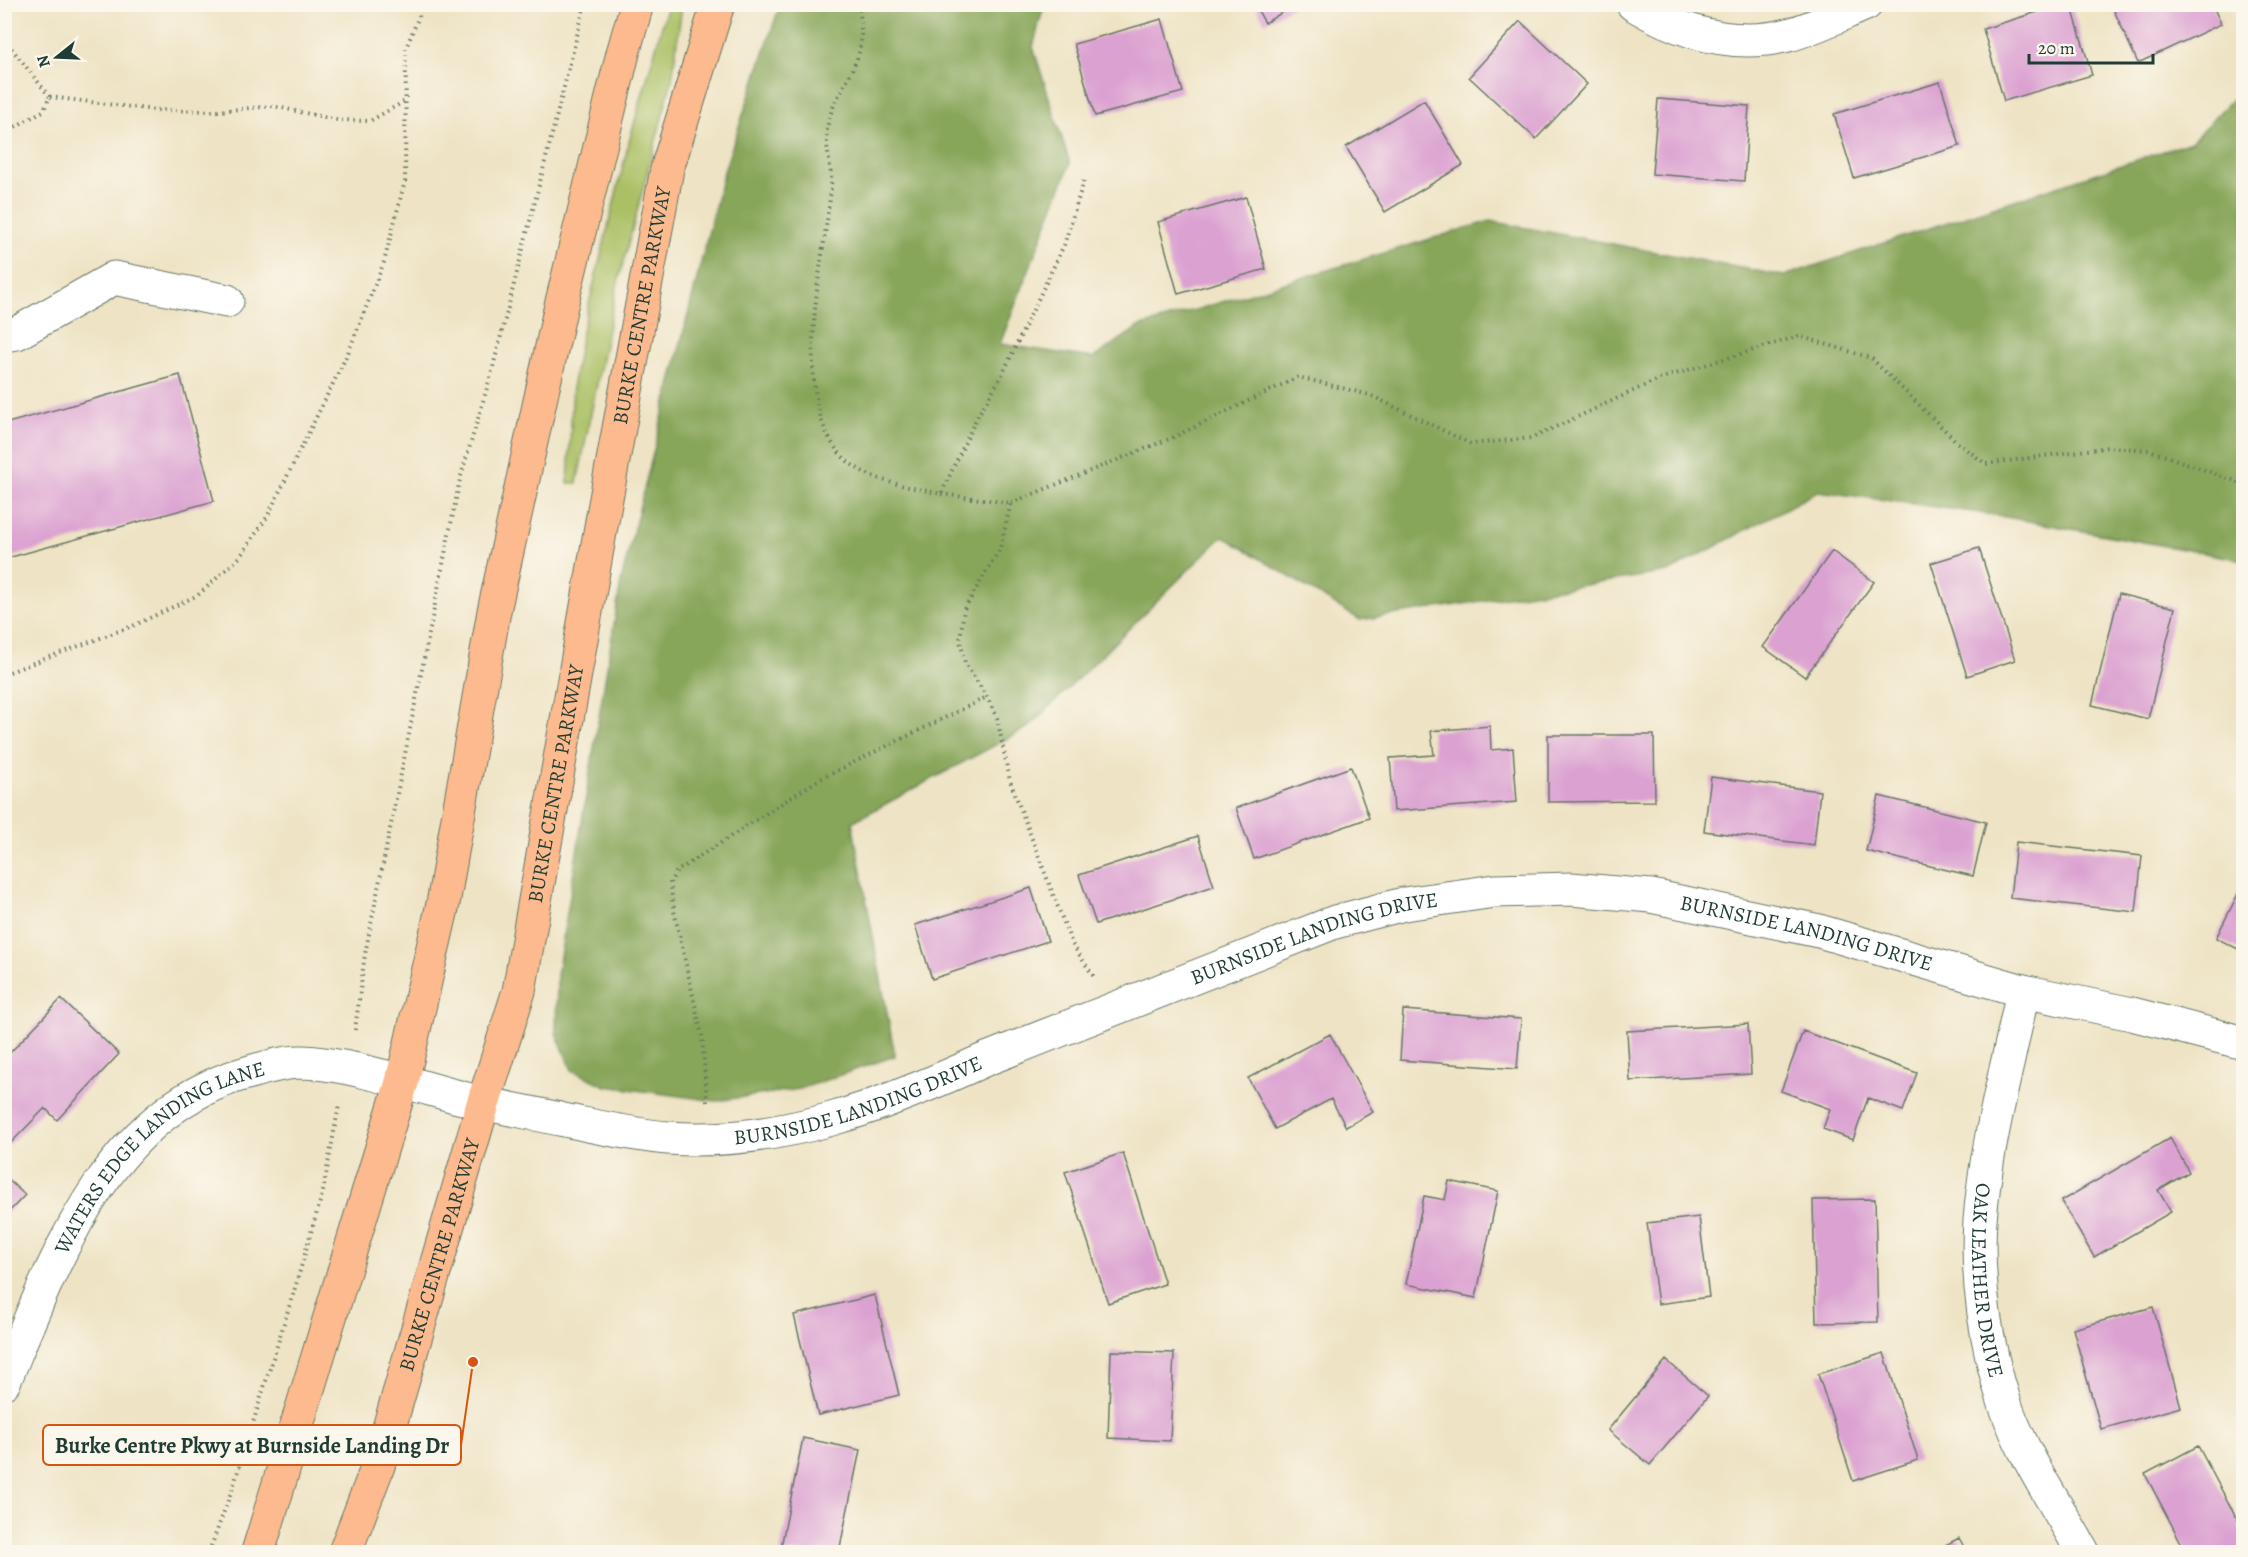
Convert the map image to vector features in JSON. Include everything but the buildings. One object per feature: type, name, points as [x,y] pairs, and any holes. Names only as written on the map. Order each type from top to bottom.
[{"type":"main road","points":[[258,1552],[402,1082],[444,904],[494,610],[560,310],[623,53],[638,4]]},
{"type":"main road","name":"BURKE CENTRE PARKWAY","points":[[345,1552],[378,1466],[483,1104],[519,991],[604,504],[667,169],[718,4]]},
{"type":"street","points":[[1633,4],[1681,29],[1722,39],[1758,40],[1789,35],[1866,4]]},
{"type":"street","points":[[4,334],[17,333],[114,278],[227,301]]},
{"type":"street","name":"BURNSIDE LANDING DRIVE","points":[[402,1082],[483,1104],[668,1138],[704,1139],[795,1131],[865,1110],[929,1086],[984,1060],[1335,922],[1404,904],[1495,891],[1571,889],[1651,896],[1819,932],[2023,991],[2132,1014],[2244,1043]]},
{"type":"street","name":"OAK LEATHER DRIVE","points":[[2023,991],[1990,1152],[1980,1220],[1981,1284],[1990,1348],[2005,1404],[2025,1451],[2083,1552]]},
{"type":"street","name":"WATERS EDGE LANDING LANE","points":[[4,1382],[73,1226],[104,1178],[138,1137],[176,1104],[215,1082],[260,1069],[300,1062],[402,1082]]},
{"type":"path","points":[[4,674],[135,625],[198,595],[240,557],[267,517],[348,353],[384,262],[405,181],[406,48],[424,4]]},
{"type":"path","points":[[356,1012],[460,479],[492,371],[585,4]]},
{"type":"path","points":[[860,4],[861,42],[827,129],[831,187],[820,261],[813,377],[816,409],[829,440],[851,463],[878,478],[941,494],[1011,503],[1176,436],[1298,377],[1370,395],[1471,444],[1532,438],[1659,379],[1799,336],[1871,358],[1959,444],[1986,464],[2109,447],[2149,450],[2244,484]]},
{"type":"path","points":[[4,39],[50,97],[155,110],[218,111],[273,106],[337,120],[370,121],[405,101]]},
{"type":"path","points":[[4,133],[43,111],[50,97]]},
{"type":"path","points":[[941,494],[977,417],[1002,375],[1064,245],[1085,177]]},
{"type":"path","points":[[1011,503],[1000,549],[964,609],[960,640],[965,663],[987,697],[997,718],[1010,781],[1072,944],[1095,978]]},
{"type":"path","points":[[707,1102],[702,1036],[674,911],[670,882],[677,870],[818,780],[987,697]]},
{"type":"path","points":[[209,1552],[233,1487],[295,1288],[323,1191],[336,1117]]},
{"type":"green space","points":[[668,5],[682,5],[672,80],[616,290],[577,483],[568,483],[573,383],[582,332],[629,142]]},
{"type":"green space","points":[[780,5],[1044,5],[1033,47],[1070,164],[1000,344],[1093,358],[1139,327],[1490,221],[1784,276],[2191,142],[2243,88],[2243,560],[1995,515],[1818,491],[1668,572],[1360,620],[1223,536],[1029,727],[852,822],[895,1056],[800,1089],[716,1101],[606,1086],[572,1070],[556,1033],[557,975],[621,581],[724,171]]},
{"type":"place","name":"Burke Centre Pkwy at Burnside Landing Dr","points":[[473,1362]]}]
